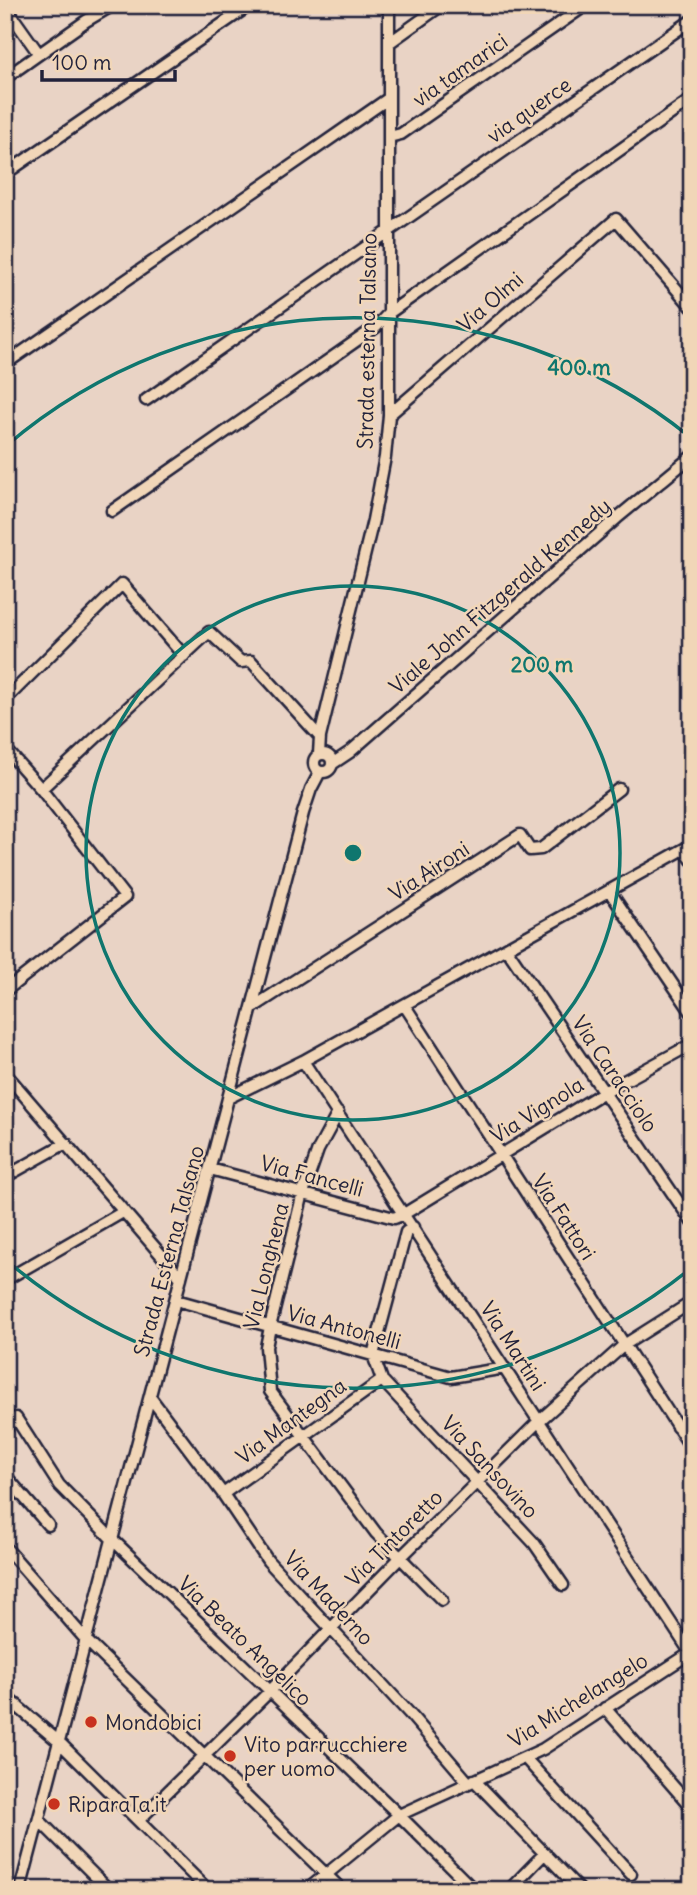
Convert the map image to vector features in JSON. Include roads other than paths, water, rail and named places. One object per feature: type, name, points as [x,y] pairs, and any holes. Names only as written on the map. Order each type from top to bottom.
[{"type":"street","points":[[5,78],[113,5]]},
{"type":"street","points":[[5,174],[250,5]]},
{"type":"street","name":"Strada esterna Talsano","points":[[319,754],[320,737],[373,520],[385,457],[389,415],[389,5]]},
{"type":"street","points":[[389,43],[442,5]]},
{"type":"street","name":"via tamarici","points":[[389,136],[401,135],[586,5]]},
{"type":"street","points":[[5,6],[39,54]]},
{"type":"street","name":"via querce","points":[[146,400],[692,20]]},
{"type":"street","points":[[5,364],[389,98]]},
{"type":"street","points":[[112,511],[376,327],[389,313],[692,99]]},
{"type":"street","name":"Via Olmi","points":[[389,415],[617,219],[692,307]]},
{"type":"street","name":"Viale John Fitzgerald Kennedy","points":[[332,764],[351,752],[617,518],[692,456]]},
{"type":"street","points":[[5,700],[122,584],[184,656]]},
{"type":"street","points":[[41,789],[209,632],[241,662],[251,661],[320,737]]},
{"type":"street","points":[[5,748],[41,789],[125,897],[5,991]]},
{"type":"street","points":[[319,754],[328,755],[332,764],[328,771],[320,772],[313,762],[319,754]]},
{"type":"street","name":"Strada Esterna Talsano","points":[[20,1890],[303,813],[320,772]]},
{"type":"street","name":"Via Aironi","points":[[252,1008],[520,835],[530,850],[541,849],[619,789]]},
{"type":"street","points":[[228,1098],[405,1006],[684,849],[692,860]]},
{"type":"street","points":[[610,892],[692,1013]]},
{"type":"street","name":"Via Caracciolo","points":[[506,948],[692,1222]]},
{"type":"street","name":"Via Fattori","points":[[405,1006],[692,1450]]},
{"type":"street","name":"Via Vignola","points":[[404,1214],[604,1092],[692,1044]]},
{"type":"street","name":"Via Martini","points":[[303,1061],[691,1652]]},
{"type":"street","points":[[5,1074],[181,1278]]},
{"type":"street","name":"Via Longhena","points":[[338,1113],[318,1150],[303,1193],[270,1326],[266,1347],[270,1391],[376,1533],[442,1600]]},
{"type":"street","points":[[5,1177],[66,1143]]},
{"type":"street","name":"Via Fancelli","points":[[210,1168],[394,1218],[404,1214]]},
{"type":"street","points":[[5,1280],[123,1212]]},
{"type":"street","points":[[382,1380],[373,1355],[406,1232],[413,1227]]},
{"type":"street","name":"Via Antonelli","points":[[176,1300],[451,1377],[505,1368]]},
{"type":"street","name":"Via Tintoretto","points":[[139,1821],[539,1421],[624,1345],[692,1302]]},
{"type":"street","name":"Via Mantegna","points":[[223,1494],[382,1380]]},
{"type":"street","name":"Via Sansovino","points":[[382,1380],[534,1543],[563,1585]]},
{"type":"street","name":"Via Maderno","points":[[150,1397],[223,1494],[268,1560],[471,1781],[580,1890]]},
{"type":"street","name":"Via Beato Angelico","points":[[5,1429],[16,1418],[59,1485],[474,1890]]},
{"type":"street","points":[[677,1427],[692,1418]]},
{"type":"street","points":[[5,1475],[48,1525]]},
{"type":"street","points":[[5,1547],[87,1641],[342,1890]]},
{"type":"street","points":[[5,1566],[15,1559]]},
{"type":"street","name":"Via Michelangelo","points":[[306,1890],[399,1815],[542,1749],[691,1652]]},
{"type":"street","points":[[5,1696],[58,1741],[208,1890]]},
{"type":"street","points":[[5,1714],[18,1705]]},
{"type":"street","points":[[605,1708],[692,1808]]},
{"type":"street","points":[[525,1758],[632,1874]]},
{"type":"street","points":[[39,1820],[109,1890]]},
{"type":"street","points":[[509,1890],[545,1853]]},
{"type":"place","name":"Mondobici","points":[[91,1722]]},
{"type":"place","name":"Vito parrucchiere per uomo","points":[[230,1756]]},
{"type":"place","name":"RiparaTa.it","points":[[54,1804]]}]
